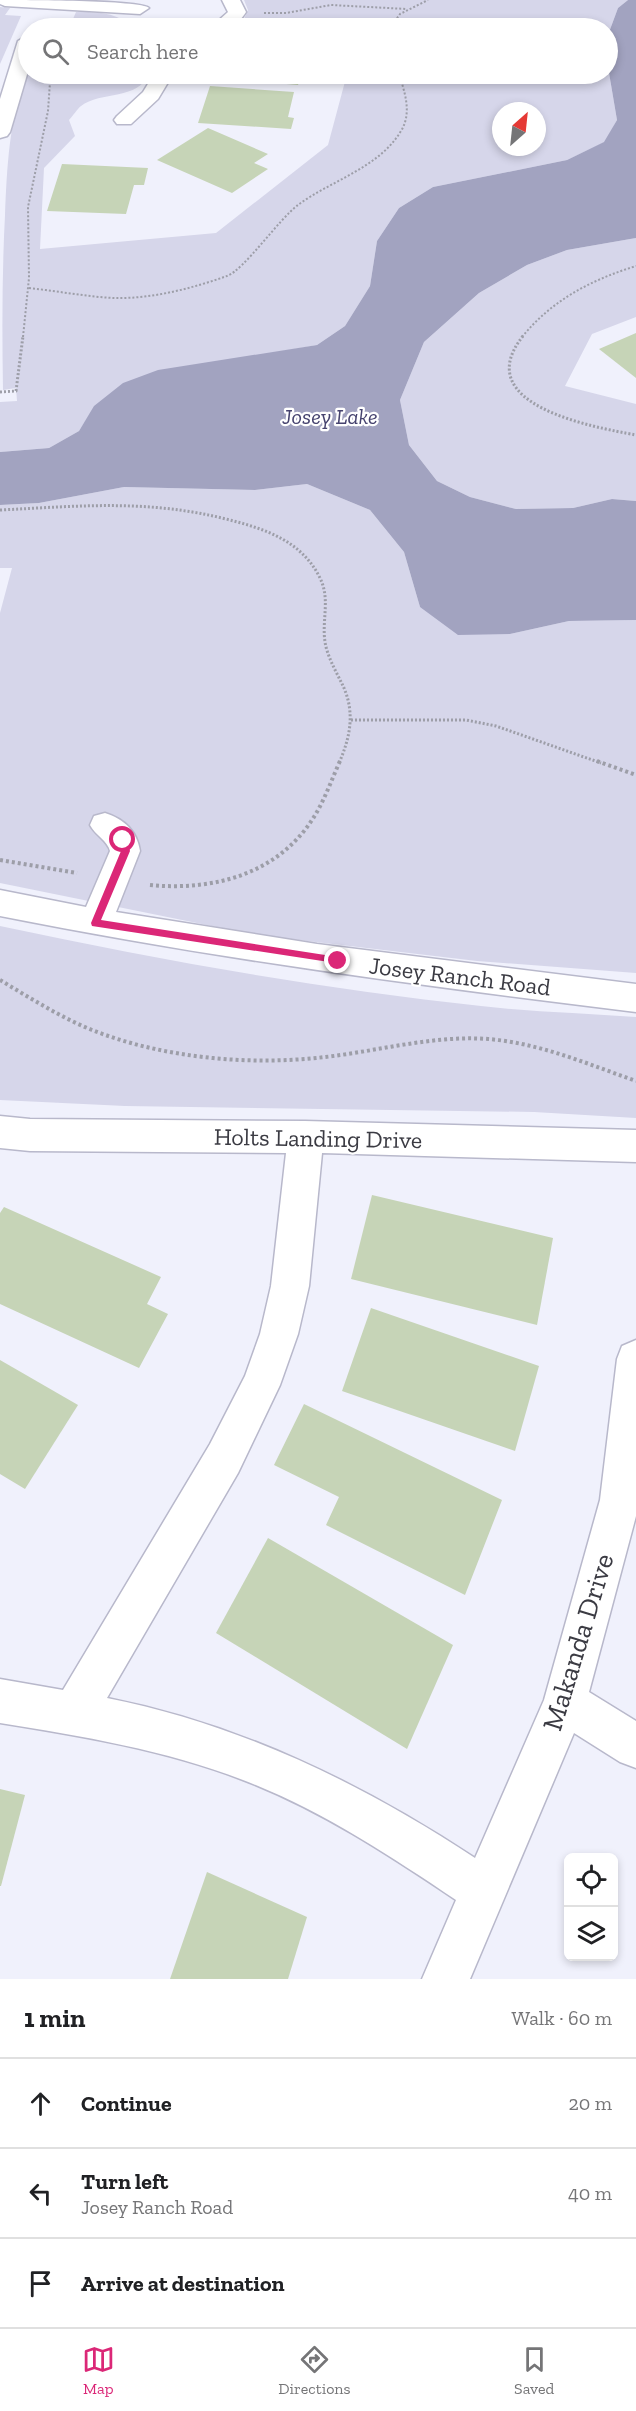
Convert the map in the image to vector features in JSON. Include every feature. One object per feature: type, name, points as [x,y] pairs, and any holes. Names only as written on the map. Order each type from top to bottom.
[{"type":"street","points":[[5,0],[45,1],[145,11]]},
{"type":"street","points":[[37,18],[45,1]]},
{"type":"street","points":[[0,132],[18,74]]},
{"type":"street","points":[[124,120],[151,95],[157,84]]},
{"type":"street","points":[[95,923],[125,851],[123,840],[105,825]]},
{"type":"street","name":"Josey Ranch Road","points":[[0,903],[95,923],[338,961],[636,998]]},
{"type":"street","name":"Holts Landing Drive","points":[[0,1132],[30,1135],[305,1137],[636,1146]]},
{"type":"street","points":[[74,1713],[222,1464],[254,1403],[279,1335],[294,1270],[301,1213],[305,1137]]},
{"type":"street","name":"Makanda Drive","points":[[446,1979],[566,1702],[620,1500],[636,1359]]},
{"type":"street","points":[[0,1701],[74,1713],[165,1733],[244,1758],[321,1793],[407,1840],[483,1891]]},
{"type":"street","points":[[566,1702],[636,1746]]},
{"type":"path","points":[[396,18],[407,9],[428,0]]},
{"type":"path","points":[[234,6],[286,13],[331,5],[407,9]]},
{"type":"path","points":[[0,392],[16,391],[29,288],[26,218],[34,164],[48,121],[50,84]]},
{"type":"path","points":[[29,288],[117,298],[172,292],[230,275],[297,206],[365,165],[385,150],[401,131],[406,117],[407,101],[402,84]]},
{"type":"path","points":[[636,266],[596,279],[556,302],[529,330],[511,354],[510,370],[513,383],[535,406],[636,435]]},
{"type":"path","points":[[0,510],[151,505],[252,526],[287,541],[309,559],[322,579],[327,602],[324,623],[328,657],[351,705],[348,742],[313,821],[293,844],[249,873],[221,883],[201,886],[161,886],[0,860]]},
{"type":"path","points":[[351,720],[466,720],[496,726],[636,775]]},
{"type":"path","points":[[0,980],[56,1012],[121,1040],[172,1050],[232,1058],[303,1059],[438,1039],[489,1039],[553,1053],[636,1081]]},
{"type":"shaded area","points":[[244,0],[628,0],[618,8],[614,18],[244,18],[248,10]]},
{"type":"shaded area","points":[[0,7],[10,8],[5,15],[21,16],[18,18],[0,64]]},
{"type":"shaded area","points":[[76,12],[99,13],[119,18],[73,18]]},
{"type":"shaded area","points":[[23,84],[142,84],[128,92],[89,101],[80,107],[69,120],[75,136],[44,168],[40,249],[216,233],[328,145],[344,84],[611,84],[617,120],[605,142],[567,160],[433,187],[399,208],[377,241],[370,286],[345,326],[317,345],[239,359],[95,406],[79,431],[49,448],[0,452],[0,402],[17,401],[16,388],[3,390],[2,324],[4,237],[10,142]]},
{"type":"shaded area","points":[[636,238],[636,317],[592,334],[565,386],[636,404],[636,501],[612,499],[573,508],[516,509],[470,497],[437,481],[409,445],[400,400],[424,342],[479,293],[527,265],[567,250]]},
{"type":"shaded area","points":[[307,484],[370,510],[404,552],[420,607],[510,634],[569,621],[636,620],[636,973],[477,961],[256,935],[0,883],[0,613],[12,568],[0,568],[0,505],[39,503],[124,487],[255,490]]},
{"type":"shaded area","points":[[0,926],[180,962],[360,991],[500,1008],[636,1017],[636,1118],[534,1112],[125,1106],[0,1100]]},
{"type":"water","name":"Josey Lake","points":[[628,0],[636,0],[636,238],[567,250],[527,265],[479,293],[424,342],[400,400],[409,445],[437,481],[470,497],[516,509],[573,508],[612,499],[636,501],[636,620],[569,621],[510,634],[458,635],[420,607],[404,552],[370,510],[307,484],[255,490],[124,487],[39,503],[0,505],[0,452],[49,448],[79,431],[94,406],[123,383],[158,370],[317,345],[345,326],[370,286],[377,241],[399,208],[433,187],[567,160],[604,142],[617,120],[611,84],[618,84],[618,18],[614,18],[618,8]]},
{"type":"building","points":[[210,86],[294,92],[288,117],[294,118],[291,129],[198,123]]},
{"type":"building","points":[[208,128],[268,154],[254,163],[268,169],[232,193],[157,160]]},
{"type":"building","points":[[62,164],[148,168],[144,185],[134,185],[126,214],[47,211]]},
{"type":"building","points":[[636,333],[636,378],[599,349]]},
{"type":"building","points":[[372,1195],[553,1238],[537,1325],[351,1279]]},
{"type":"building","points":[[4,1207],[161,1277],[147,1304],[168,1314],[139,1368],[0,1304],[0,1213]]},
{"type":"building","points":[[371,1308],[539,1366],[515,1451],[342,1391]]},
{"type":"building","points":[[0,1360],[78,1405],[25,1489],[0,1474]]},
{"type":"building","points":[[304,1404],[502,1500],[465,1595],[326,1525],[339,1497],[274,1465]]},
{"type":"building","points":[[268,1538],[453,1645],[407,1749],[216,1633]]},
{"type":"building","points":[[0,1789],[25,1795],[1,1886],[0,1886]]},
{"type":"building","points":[[207,1872],[307,1917],[288,1979],[170,1979]]},
{"type":"route","points":[[123,840],[125,851],[95,923],[338,961]]}]
